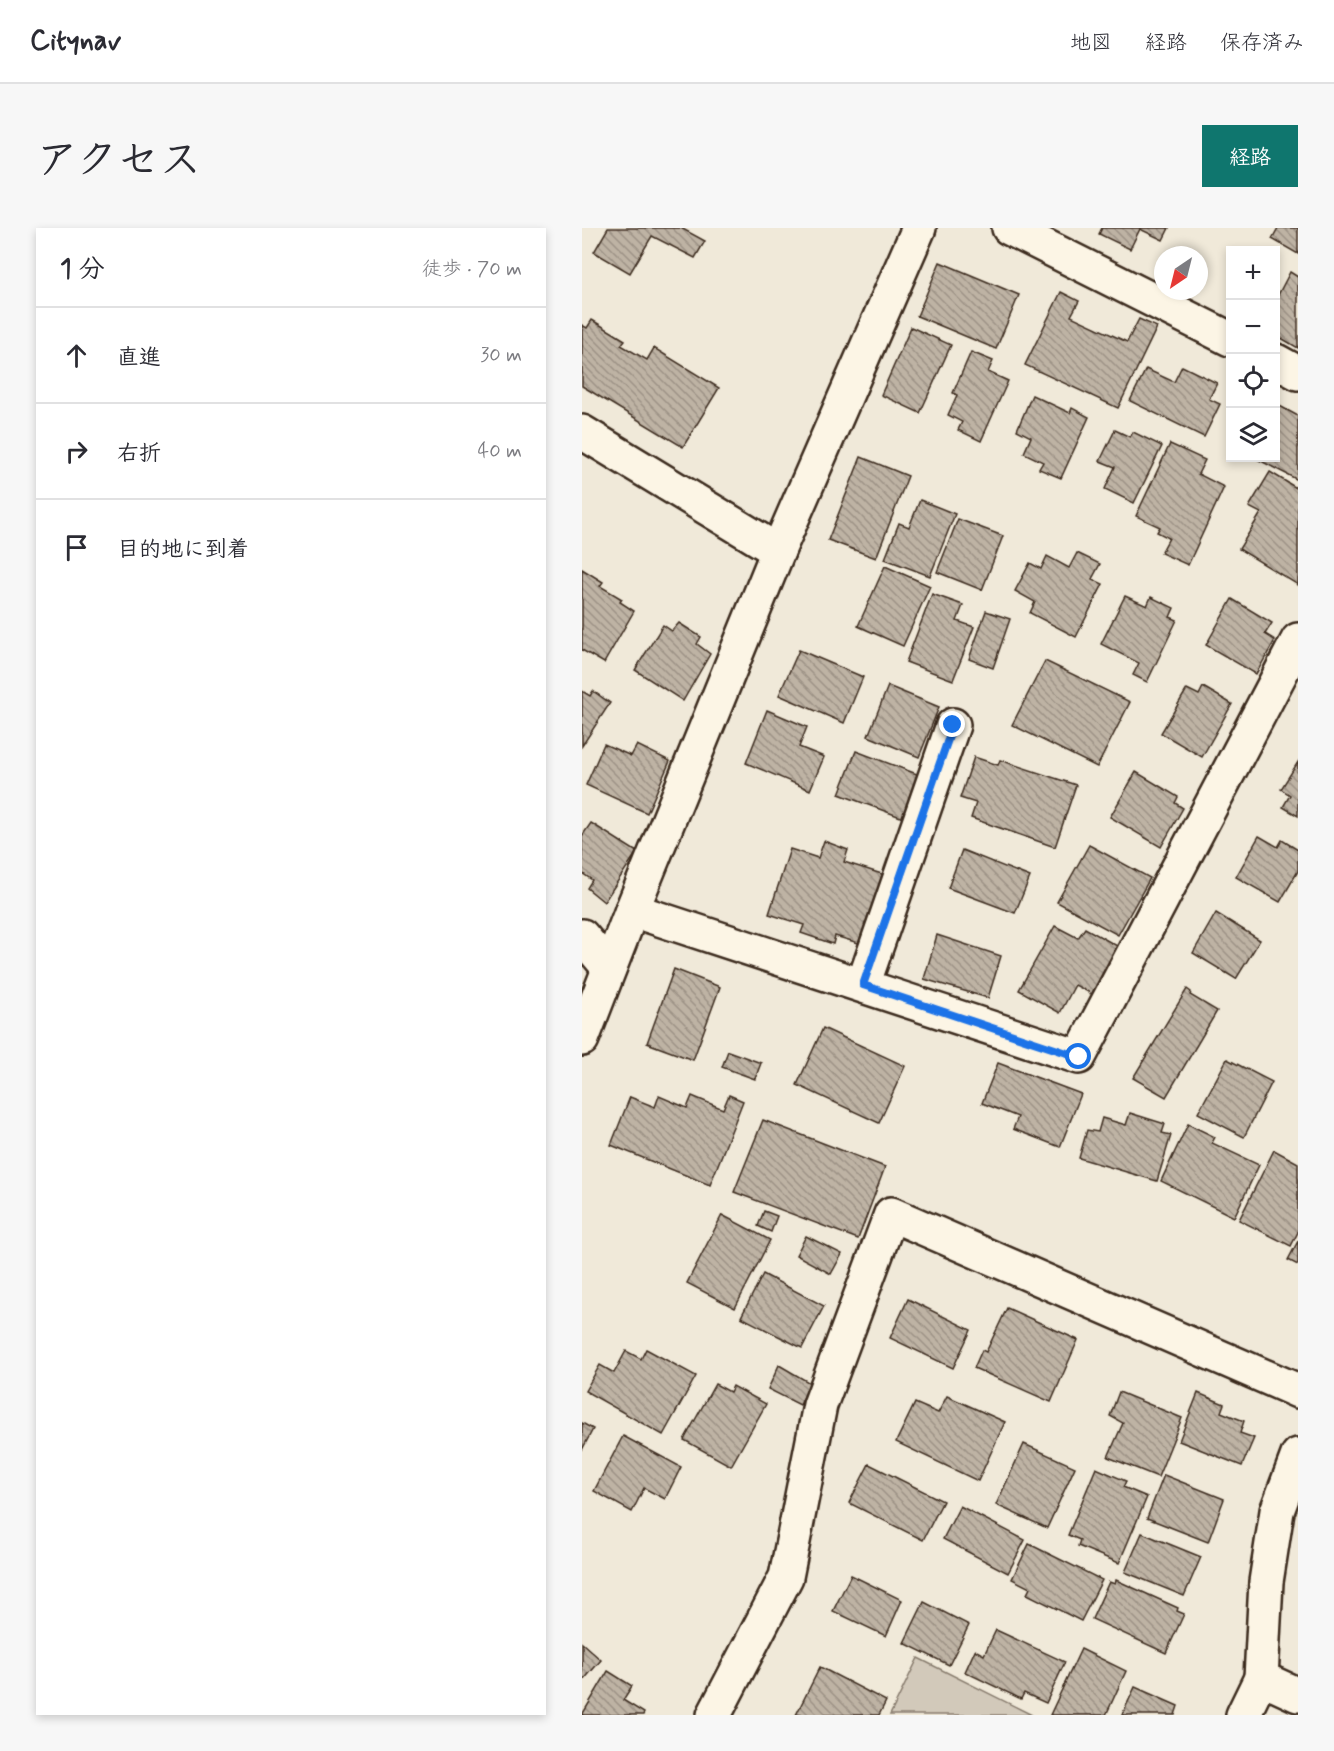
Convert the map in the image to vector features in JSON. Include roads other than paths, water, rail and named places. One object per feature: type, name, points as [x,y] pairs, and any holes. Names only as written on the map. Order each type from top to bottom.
[{"type":"street","points":[[582,1038],[778,551],[919,228]]},
{"type":"street","points":[[1009,228],[1226,337]]},
{"type":"street","points":[[1280,364],[1298,373]]},
{"type":"street","points":[[582,432],[778,551]]},
{"type":"street","points":[[632,910],[1079,1057],[1298,640]]},
{"type":"street","points":[[863,985],[953,725]]},
{"type":"street","points":[[582,936],[609,968]]},
{"type":"street","points":[[714,1715],[786,1577],[820,1405],[891,1214],[1298,1391]]},
{"type":"street","points":[[1243,1715],[1261,1678],[1266,1582],[1276,1511],[1296,1465]]},
{"type":"street","points":[[1261,1678],[1298,1695]]}]
